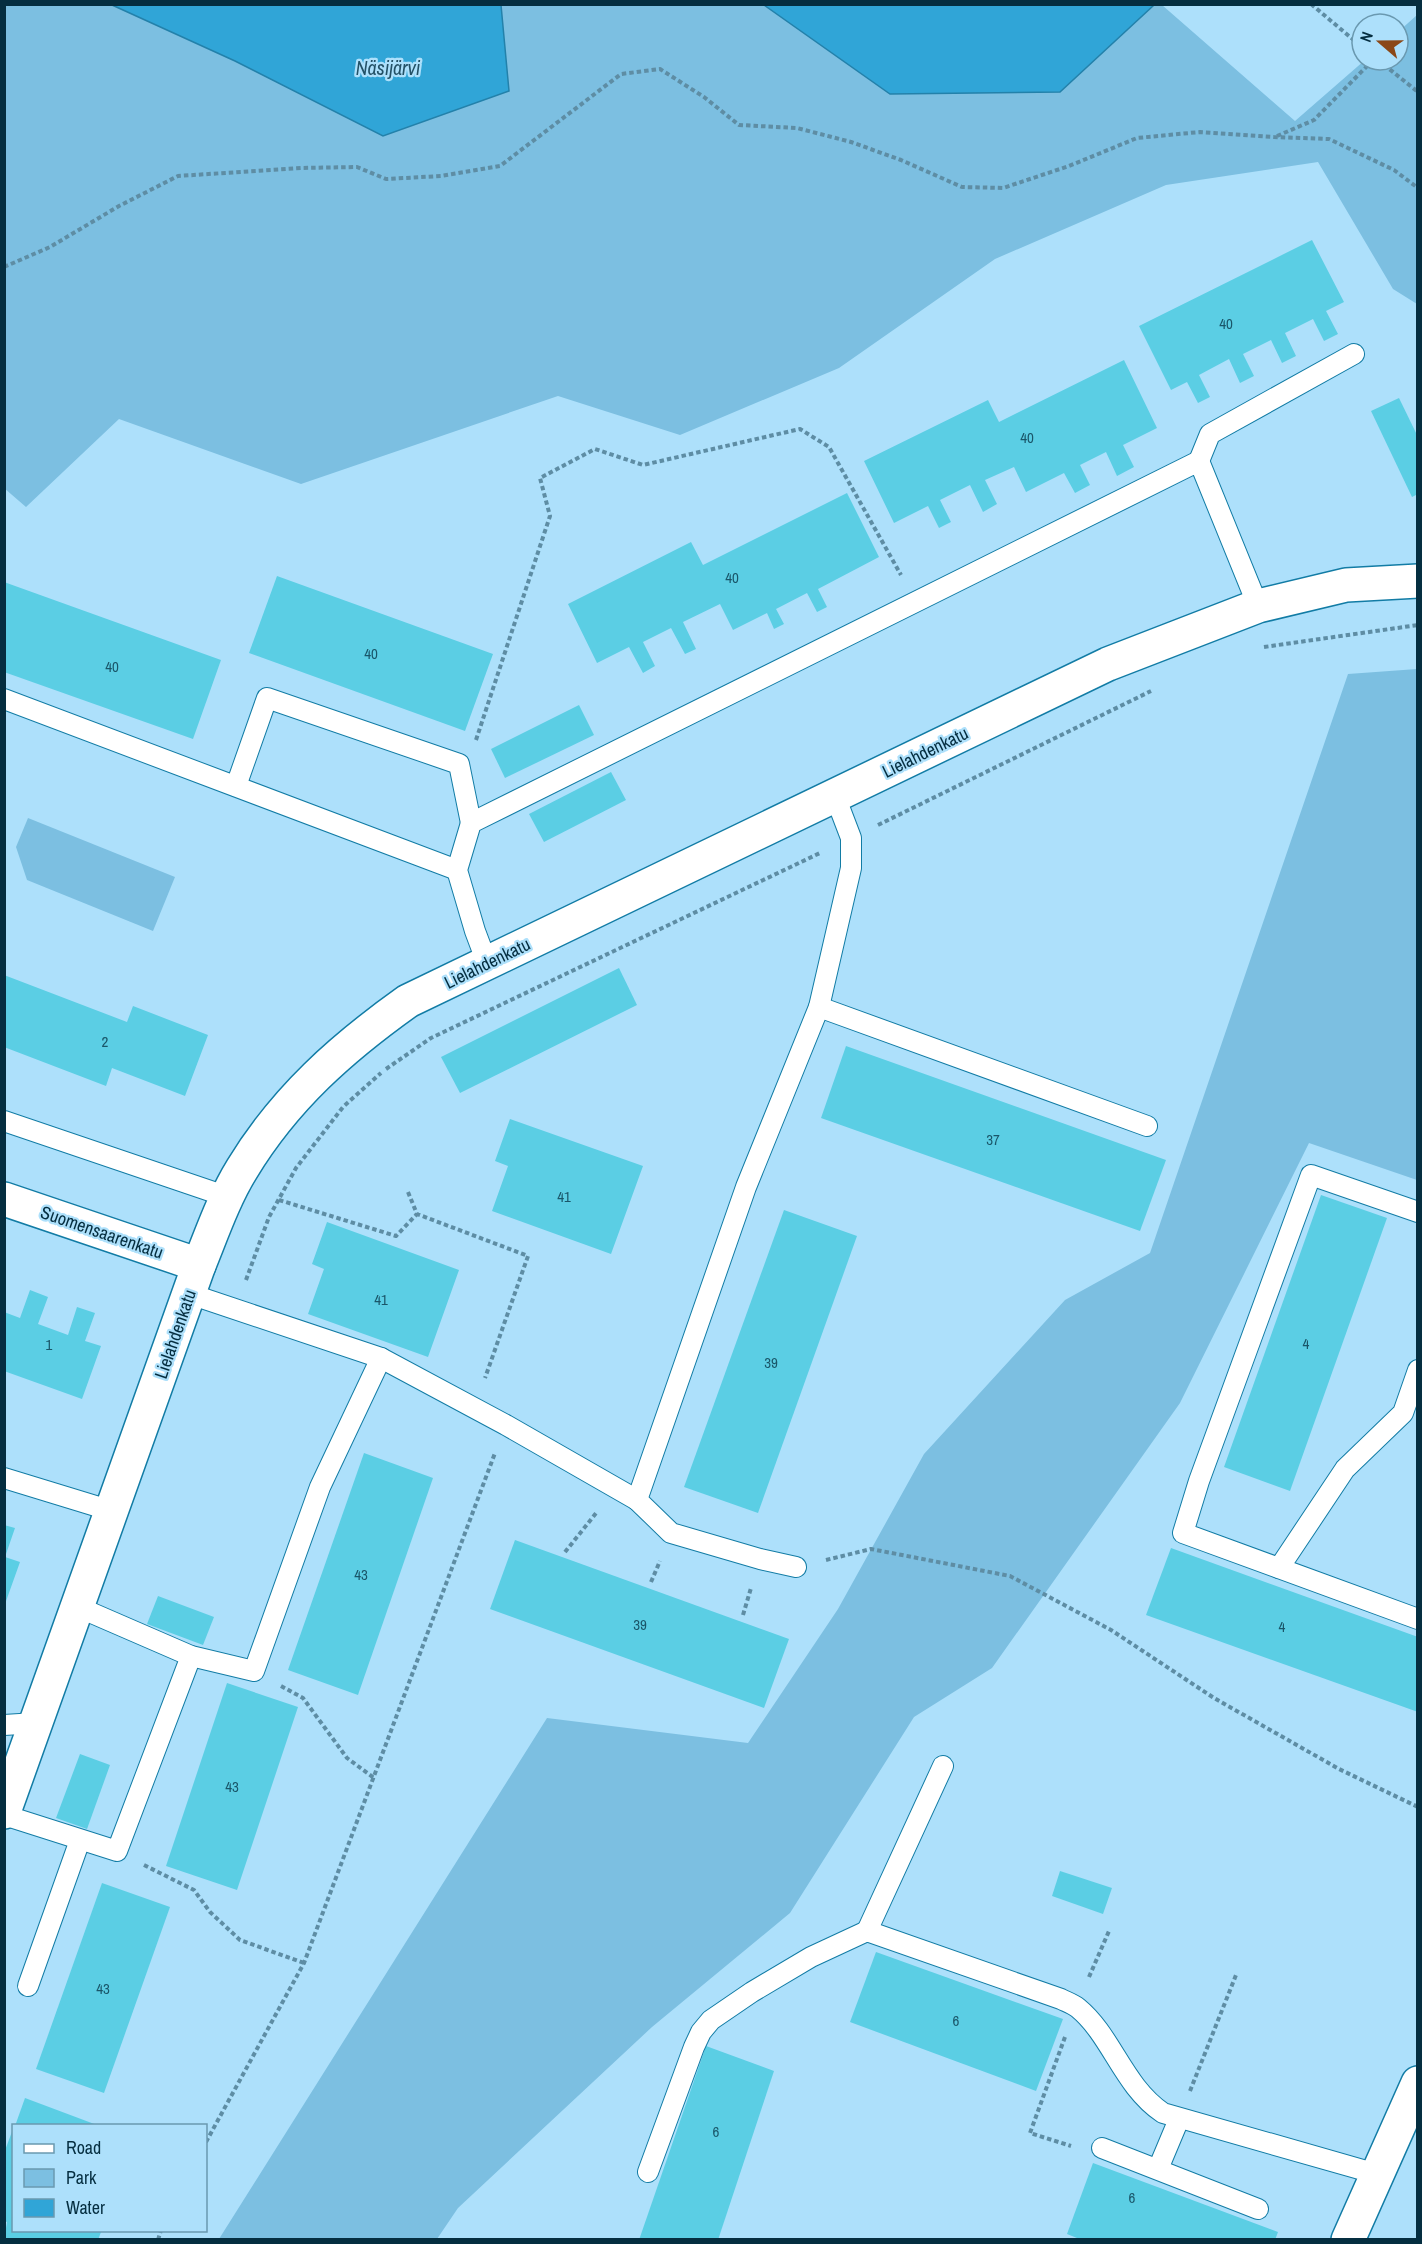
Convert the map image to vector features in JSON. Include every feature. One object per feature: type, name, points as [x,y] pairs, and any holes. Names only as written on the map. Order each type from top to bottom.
[{"type":"street","name":"Lielahdenkatu","points":[[4,1814],[20,1724],[78,1607],[194,1279],[228,1197],[241,1169],[277,1118],[315,1076],[362,1034],[408,1001],[1108,664],[1258,606],[1346,585],[1418,581]]},
{"type":"street","name":"Suomensaarenkatu","points":[[4,1199],[194,1279]]},
{"type":"street","points":[[1348,2240],[1418,2083]]},
{"type":"lane","points":[[1258,606],[1199,462],[1209,434],[1354,354]]},
{"type":"lane","points":[[471,823],[1199,462]]},
{"type":"lane","points":[[236,786],[267,698],[459,764],[471,823],[458,870],[475,932],[487,963]]},
{"type":"lane","points":[[4,699],[458,870]]},
{"type":"lane","points":[[637,1500],[746,1187],[819,1006],[851,868],[851,838],[835,796]]},
{"type":"lane","points":[[819,1006],[1148,1126]]},
{"type":"lane","points":[[4,1122],[228,1197]]},
{"type":"lane","points":[[1418,1212],[1311,1176],[1203,1470],[1183,1533],[1418,1618]]},
{"type":"lane","points":[[194,1279],[235,1309],[381,1358],[506,1425],[637,1500],[671,1533],[796,1567]]},
{"type":"lane","points":[[78,1607],[191,1656],[254,1671],[320,1487],[381,1358]]},
{"type":"lane","points":[[1279,1568],[1345,1469],[1403,1413],[1418,1370]]},
{"type":"lane","points":[[4,1478],[112,1511]]},
{"type":"lane","points":[[4,1814],[117,1851],[191,1656]]},
{"type":"lane","points":[[648,2172],[701,2032],[711,2020],[752,1992],[811,1957],[867,1931],[943,1766]]},
{"type":"lane","points":[[28,1986],[80,1840]]},
{"type":"lane","points":[[867,1931],[1061,1998],[1077,2007],[1093,2025],[1140,2093],[1163,2113],[1377,2174]]},
{"type":"lane","points":[[1158,2169],[1179,2119]]},
{"type":"lane","points":[[1102,2148],[1258,2209]]},
{"type":"path","points":[[1311,4],[1350,37]]},
{"type":"path","points":[[4,267],[50,247],[119,206],[178,176],[301,168],[357,167],[386,179],[441,176],[500,166],[621,74],[660,69],[704,97],[739,125],[797,128],[851,142],[901,160],[962,187],[1003,188],[1069,166],[1137,138],[1200,132],[1329,139],[1395,170],[1418,188]]},
{"type":"path","points":[[1274,137],[1314,120],[1361,72]]},
{"type":"path","points":[[1393,72],[1418,92]]},
{"type":"path","points":[[459,764],[471,751],[550,516],[540,478],[595,449],[643,465],[800,429],[829,447],[915,603]]},
{"type":"path","points":[[1253,651],[1264,647],[1418,625]]},
{"type":"path","points":[[235,1309],[263,1232],[296,1168],[343,1107],[386,1069],[431,1038],[851,838],[1154,690]]},
{"type":"path","points":[[408,1192],[417,1214],[528,1256],[474,1408]]},
{"type":"path","points":[[279,1200],[396,1236],[417,1214]]},
{"type":"path","points":[[207,2140],[304,1963],[506,1425]]},
{"type":"path","points":[[565,1552],[616,1488]]},
{"type":"path","points":[[796,1567],[872,1549],[1010,1576],[1111,1630],[1214,1698],[1329,1763],[1418,1807]]},
{"type":"path","points":[[254,1671],[303,1698],[346,1758],[374,1778]]},
{"type":"path","points":[[117,1851],[194,1890],[210,1912],[240,1940],[304,1963]]},
{"type":"path","points":[[1102,2148],[1092,2153],[1030,2133],[1077,2007],[1109,1931]]},
{"type":"path","points":[[1179,2119],[1236,1975]]},
{"type":"green space","points":[[4,5],[112,5],[235,61],[509,91],[501,5],[764,5],[890,94],[1060,92],[1154,5],[1162,5],[1295,121],[1351,72],[1410,72],[1410,21],[1417,15],[1417,304],[1393,289],[1318,162],[1166,185],[995,259],[839,368],[680,435],[558,396],[301,484],[119,419],[26,507],[4,488]]},
{"type":"green space","points":[[1417,669],[1417,1180],[1309,1143],[1180,1403],[992,1668],[914,1717],[790,1913],[652,2027],[458,2208],[437,2239],[219,2239],[547,1718],[748,1743],[838,1609],[924,1454],[1065,1300],[1150,1253],[1348,674]]},
{"type":"green space","points":[[28,818],[175,877],[153,931],[27,880],[16,847]]},
{"type":"water","name":"Näsijärvi","points":[[112,5],[501,5],[509,91],[383,136],[235,61]]},
{"type":"water","points":[[764,5],[1154,5],[1060,92],[890,94]]},
{"type":"building","points":[[1312,240],[1344,302],[1326,311],[1338,334],[1324,341],[1313,319],[1285,333],[1296,356],[1282,363],[1271,340],[1243,354],[1254,376],[1240,383],[1229,359],[1199,375],[1210,397],[1198,403],[1187,382],[1171,390],[1139,326]]},
{"type":"building","points":[[1124,360],[1157,428],[1123,445],[1134,467],[1117,476],[1106,452],[1080,465],[1090,485],[1075,493],[1064,473],[1026,492],[1014,467],[985,480],[997,504],[983,512],[970,485],[940,500],[951,522],[939,528],[928,506],[894,523],[864,461],[988,400],[999,422]]},
{"type":"building","points":[[1399,398],[1418,437],[1418,494],[1412,497],[1371,411]]},
{"type":"building","points":[[847,493],[879,557],[818,589],[827,607],[817,612],[807,593],[776,609],[784,624],[774,629],[767,613],[733,630],[720,604],[683,622],[696,649],[685,654],[671,628],[643,642],[655,666],[643,673],[629,647],[597,663],[568,604],[691,542],[703,565]]},
{"type":"building","points":[[277,576],[493,654],[465,731],[249,653]]},
{"type":"building","points":[[4,582],[221,660],[193,739],[4,672]]},
{"type":"building","points":[[579,705],[594,735],[505,778],[491,749]]},
{"type":"building","points":[[611,772],[626,800],[544,842],[529,814]]},
{"type":"building","points":[[619,968],[637,1005],[460,1093],[441,1057]]},
{"type":"building","points":[[4,975],[127,1022],[133,1006],[208,1035],[185,1096],[112,1068],[106,1086],[4,1047]]},
{"type":"building","points":[[846,1046],[1166,1160],[1140,1231],[821,1118]]},
{"type":"building","points":[[510,1119],[643,1166],[611,1254],[492,1211],[508,1166],[495,1161]]},
{"type":"building","points":[[1321,1195],[1387,1218],[1290,1491],[1224,1467]]},
{"type":"building","points":[[784,1210],[857,1236],[758,1513],[684,1487]]},
{"type":"building","points":[[327,1222],[459,1270],[428,1357],[308,1314],[324,1269],[312,1264]]},
{"type":"building","points":[[30,1290],[48,1297],[38,1324],[68,1335],[77,1307],[95,1313],[85,1341],[101,1346],[82,1399],[4,1371],[4,1312],[20,1318]]},
{"type":"building","points":[[364,1453],[433,1478],[358,1695],[288,1670]]},
{"type":"building","points":[[4,1525],[15,1528],[5,1557],[20,1562],[5,1604]]},
{"type":"building","points":[[515,1540],[789,1639],[764,1708],[490,1609]]},
{"type":"building","points":[[1171,1548],[1418,1637],[1418,1712],[1146,1615]]},
{"type":"building","points":[[158,1596],[214,1617],[203,1645],[147,1624]]},
{"type":"building","points":[[227,1683],[298,1707],[237,1890],[166,1866]]},
{"type":"building","points":[[80,1754],[110,1765],[87,1829],[56,1818]]},
{"type":"building","points":[[1060,1871],[1112,1888],[1103,1914],[1052,1896]]},
{"type":"building","points":[[102,1883],[170,1907],[104,2093],[36,2069]]},
{"type":"building","points":[[876,1952],[1063,2019],[1036,2091],[850,2022]]},
{"type":"building","points":[[706,2046],[774,2071],[718,2240],[639,2240]]},
{"type":"building","points":[[25,2098],[94,2124],[16,2124]]},
{"type":"building","points":[[12,2132],[12,2232],[101,2232],[98,2240],[4,2240],[7,2222],[4,2221],[4,2153]]},
{"type":"building","points":[[1093,2163],[1278,2232],[1275,2240],[1082,2240],[1067,2234]]}]
